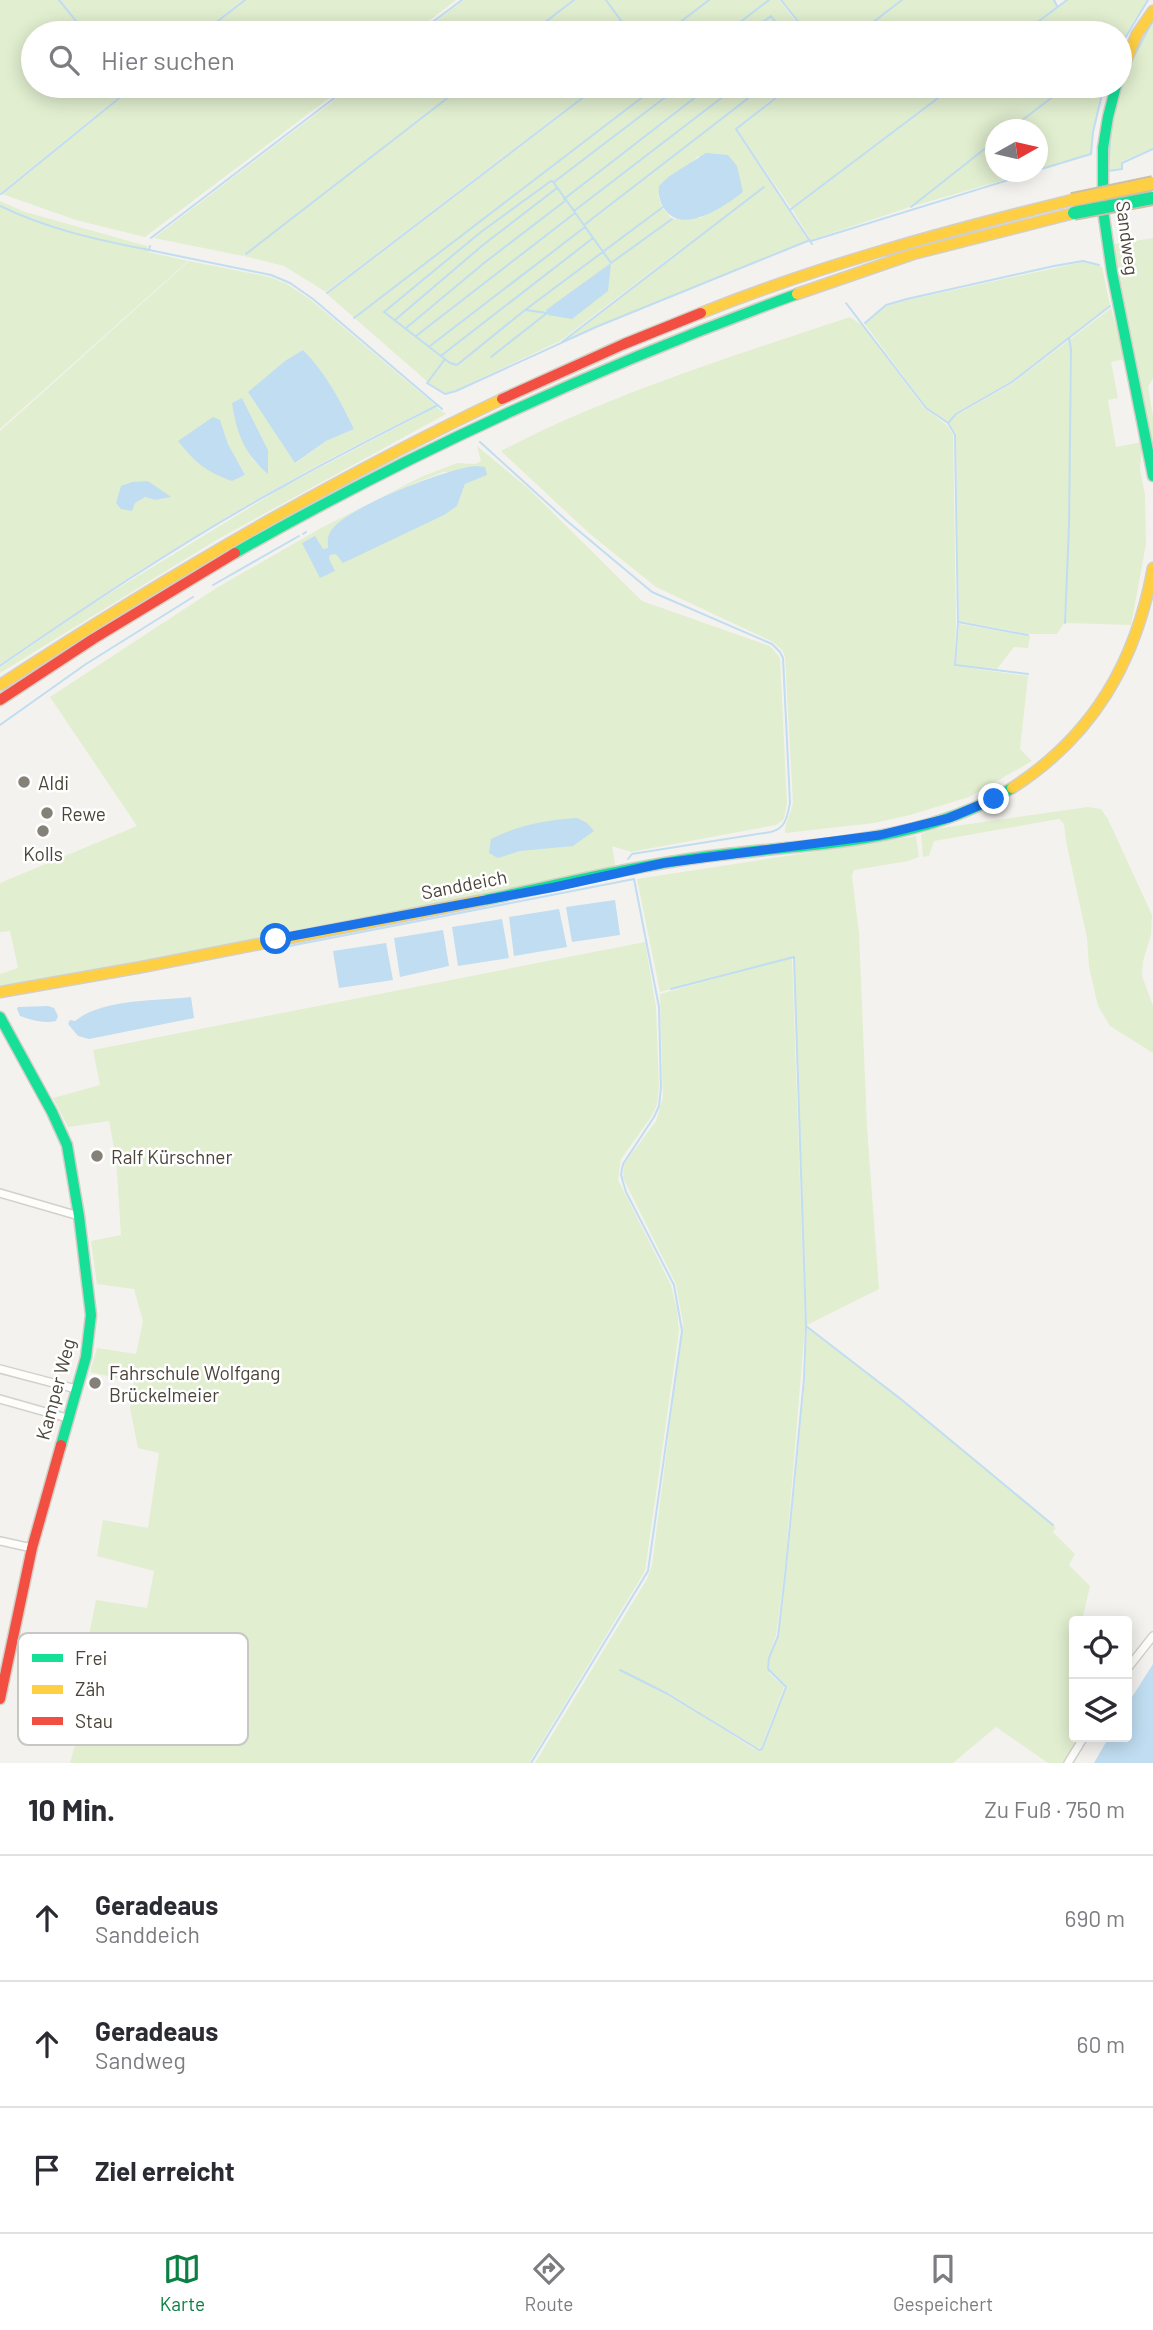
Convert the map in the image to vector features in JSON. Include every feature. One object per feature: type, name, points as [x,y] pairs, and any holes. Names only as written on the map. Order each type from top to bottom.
[{"type":"main road","points":[[1132,46],[1153,11]]},
{"type":"main road","name":"Sandweg","points":[[1113,98],[1102,163],[1105,229],[1153,476]]},
{"type":"main road","points":[[0,685],[78,633],[247,532],[386,456],[576,364],[720,305],[792,280],[930,237],[1072,200],[1153,183]]},
{"type":"main road","points":[[0,700],[83,643],[261,537],[430,448],[583,376],[715,324],[888,262],[1004,229],[1153,198]]},
{"type":"main road","points":[[1152,586],[1153,568]]},
{"type":"main road","name":"Sanddeich","points":[[0,992],[555,887],[664,863],[880,835],[936,822],[968,811],[1026,779],[1080,731],[1100,707],[1127,661],[1140,629],[1152,586]]},
{"type":"main road","name":"Kamper Weg","points":[[0,1017],[62,1133],[69,1153],[91,1315],[86,1357],[32,1549],[0,1699]]},
{"type":"street","points":[[0,1193],[79,1216]]},
{"type":"street","points":[[0,1368],[76,1389]]},
{"type":"street","points":[[0,1399],[67,1418]]},
{"type":"street","points":[[0,1541],[32,1549]]},
{"type":"street","points":[[1132,1663],[1153,1636]]},
{"type":"street","points":[[1068,1763],[1081,1742]]},
{"type":"green space","points":[[0,0],[58,0],[75,21],[21,21],[21,98],[117,98],[0,193]]},
{"type":"green space","points":[[60,0],[243,0],[216,21],[78,21]]},
{"type":"green space","points":[[246,0],[456,0],[429,21],[219,21]]},
{"type":"green space","points":[[464,0],[573,0],[546,21],[437,21]]},
{"type":"green space","points":[[575,0],[606,0],[621,21],[548,21]]},
{"type":"green space","points":[[607,0],[768,0],[741,21],[622,21]]},
{"type":"green space","points":[[770,0],[779,0],[796,21],[743,21]]},
{"type":"green space","points":[[782,0],[901,0],[874,21],[799,21]]},
{"type":"green space","points":[[903,0],[1053,0],[1057,7],[1038,21],[876,21]]},
{"type":"green space","points":[[1068,0],[1147,0],[1132,25],[1132,21],[1040,21]]},
{"type":"green space","points":[[1153,21],[1153,148],[1122,161],[1121,168],[1110,170],[1112,131],[1118,98],[1132,98],[1132,61]]},
{"type":"green space","points":[[120,98],[329,98],[145,237],[76,220],[2,194]]},
{"type":"green space","points":[[337,98],[447,98],[243,256],[154,238]]},
{"type":"green space","points":[[448,98],[580,98],[326,292],[284,266],[244,256]]},
{"type":"green space","points":[[583,98],[640,98],[547,170],[642,98],[773,98],[735,129],[808,240],[564,341],[715,223],[560,341],[456,390],[445,393],[437,390],[327,294]],"holes":[[[698,156],[743,192],[700,218],[672,219],[662,207],[658,196],[668,177],[688,166]]]},
{"type":"green space","points":[[777,98],[937,98],[791,208],[737,129]]},
{"type":"green space","points":[[939,98],[1101,98],[1093,131],[1091,154],[1048,167],[1048,119],[985,119],[985,182],[996,182],[811,240],[792,209]]},
{"type":"green space","points":[[0,201],[25,212],[147,246],[148,252],[188,261],[0,429]]},
{"type":"green space","points":[[1153,238],[1153,378],[1148,387],[1153,417],[1153,446],[1111,245]]},
{"type":"green space","points":[[189,261],[270,277],[287,284],[311,300],[435,405],[211,526],[0,665],[0,431]],"holes":[[[303,350],[332,387],[354,429],[326,441],[296,463],[279,437]],[[242,398],[268,450],[268,473],[252,459]],[[220,420],[228,444],[245,475],[232,481]],[[148,481],[170,497],[155,500],[145,497],[135,503],[131,511],[116,503],[121,493]]]},
{"type":"green space","points":[[1083,262],[1102,267],[1110,305],[1012,381],[956,413],[948,422],[927,408],[865,324],[886,306]]},
{"type":"green space","points":[[1111,308],[1125,359],[1111,362],[1118,398],[1108,400],[1116,447],[1142,442],[1140,470],[1145,494],[1146,544],[1131,625],[1066,623],[1067,556],[1064,623],[1057,634],[1030,634],[959,621],[956,434],[949,423],[957,415],[1013,383]],"holes":[[[1070,341],[1072,349],[1069,473]]]},
{"type":"green space","points":[[850,317],[863,326],[924,408],[947,425],[953,435],[956,624],[954,666],[1028,676],[1020,749],[1032,761],[969,797],[910,815],[874,823],[785,833],[793,803],[785,657],[782,650],[773,642],[656,587],[590,534],[501,451],[542,430],[628,394]]},
{"type":"green space","points":[[436,407],[446,414],[218,539],[0,673],[0,668],[84,609],[285,486]]},
{"type":"green space","points":[[477,446],[529,489],[642,601],[770,646],[780,658],[787,803],[784,819],[776,825],[631,852],[612,846],[616,870],[182,955],[48,980],[0,985],[0,974],[18,968],[10,931],[0,932],[0,883],[137,826],[50,697],[218,587],[363,507],[330,532],[329,548],[323,549],[315,536],[329,559],[330,555],[457,506],[465,484],[487,474],[443,472],[365,505],[421,477],[457,463],[475,464],[481,461]]},
{"type":"green space","points":[[959,624],[1030,636],[1028,648],[1014,647],[997,669],[956,665]]},
{"type":"green space","points":[[1088,807],[1101,809],[1108,819],[1152,915],[1151,935],[1143,961],[1142,976],[1153,1006],[1153,1053],[1110,1026],[1098,1006],[1064,824],[1059,819],[934,841],[929,856],[923,857],[921,834],[934,829]]},
{"type":"green space","points":[[916,836],[919,857],[854,870],[852,876],[859,933],[867,1127],[879,1289],[807,1325],[794,957],[790,958],[805,1326],[785,1567],[776,1635],[768,1658],[769,1673],[784,1687],[761,1748],[755,1747],[669,1693],[604,1663],[668,1694],[754,1749],[763,1749],[786,1687],[769,1669],[778,1636],[787,1567],[805,1379],[807,1328],[902,1401],[1056,1528],[1053,1532],[1075,1554],[1069,1565],[1090,1586],[1083,1616],[1069,1616],[1069,1742],[1078,1742],[1065,1763],[1048,1763],[996,1727],[953,1763],[535,1763],[647,1579],[652,1565],[683,1323],[676,1284],[623,1178],[624,1164],[656,1121],[663,1097],[660,994],[775,962],[660,992],[637,879]]},
{"type":"green space","points":[[645,942],[656,1007],[659,1087],[657,1105],[621,1159],[618,1180],[671,1285],[679,1331],[645,1571],[529,1763],[70,1763],[75,1745],[248,1745],[248,1633],[89,1633],[96,1600],[147,1608],[154,1571],[97,1556],[103,1520],[148,1528],[159,1453],[138,1448],[130,1408],[134,1382],[90,1372],[97,1348],[136,1354],[143,1321],[134,1289],[97,1284],[91,1241],[121,1235],[116,1158],[109,1121],[68,1127],[53,1098],[100,1085],[93,1050]]},
{"type":"water","points":[[706,153],[728,155],[737,166],[743,192],[716,210],[694,219],[674,217],[662,205],[659,186],[668,177]]},
{"type":"water","points":[[611,263],[608,291],[572,319],[548,315],[546,310]]},
{"type":"water","points":[[303,350],[332,387],[354,429],[326,441],[295,463],[248,392],[285,361]]},
{"type":"water","points":[[242,398],[268,450],[268,474],[247,450],[239,434],[232,403]]},
{"type":"water","points":[[213,417],[220,420],[228,444],[245,475],[232,481],[202,466],[178,441]]},
{"type":"water","points":[[476,466],[485,467],[487,475],[465,484],[457,506],[444,515],[343,563],[336,554],[330,555],[329,559],[335,571],[320,578],[302,543],[315,536],[323,549],[328,548],[330,532],[354,512],[421,481]]},
{"type":"water","points":[[148,481],[171,497],[155,500],[145,497],[135,503],[132,511],[121,509],[116,503],[121,486]]},
{"type":"water","points":[[577,818],[587,823],[594,831],[573,846],[520,851],[498,858],[489,853],[491,839],[501,834],[533,824]]},
{"type":"water","points":[[615,900],[620,935],[572,942],[566,907]]},
{"type":"water","points":[[559,909],[567,947],[514,956],[509,917]]},
{"type":"water","points":[[502,919],[509,958],[458,966],[452,927]]},
{"type":"water","points":[[443,930],[449,966],[400,977],[394,938]]},
{"type":"water","points":[[386,943],[393,980],[339,988],[333,951]]},
{"type":"water","points":[[191,997],[194,1018],[89,1039],[78,1036],[68,1024],[70,1020],[75,1021],[86,1014],[114,1005]]},
{"type":"water","points":[[18,1007],[54,1008],[58,1016],[56,1021],[29,1019],[20,1016],[17,1009]]},
{"type":"water","points":[[1153,1664],[1153,1763],[1094,1763],[1106,1742],[1132,1742],[1132,1697]]},
{"type":"waterway","points":[[59,0],[76,21]]},
{"type":"waterway","points":[[218,21],[245,0]]},
{"type":"waterway","points":[[434,21],[462,0]]},
{"type":"waterway","points":[[547,21],[574,0]]},
{"type":"waterway","points":[[606,0],[621,21]]},
{"type":"waterway","points":[[682,21],[709,0]]},
{"type":"waterway","points":[[742,21],[769,0]]},
{"type":"waterway","points":[[781,0],[798,21]]},
{"type":"waterway","points":[[875,21],[902,0]]},
{"type":"waterway","points":[[1054,0],[1057,6]]},
{"type":"waterway","points":[[1039,21],[1067,0]]},
{"type":"waterway","points":[[1132,27],[1148,0]]},
{"type":"waterway","points":[[764,21],[771,16],[775,21]]},
{"type":"waterway","points":[[1132,60],[1153,20]]},
{"type":"waterway","points":[[1,194],[119,98]]},
{"type":"waterway","points":[[151,238],[334,98]]},
{"type":"waterway","points":[[246,254],[448,98]]},
{"type":"waterway","points":[[327,293],[582,98]]},
{"type":"waterway","points":[[354,318],[641,98]]},
{"type":"waterway","points":[[663,207],[525,310],[457,365],[450,363],[384,312],[481,232],[551,181],[554,182],[664,98]]},
{"type":"waterway","points":[[564,199],[694,98]]},
{"type":"waterway","points":[[574,211],[721,98]]},
{"type":"waterway","points":[[584,225],[748,98]]},
{"type":"waterway","points":[[776,98],[736,129],[812,244]]},
{"type":"waterway","points":[[791,209],[938,98]]},
{"type":"waterway","points":[[1024,119],[1051,98]]},
{"type":"waterway","points":[[1048,167],[1091,154],[1101,98]]},
{"type":"waterway","points":[[1116,104],[1111,128],[1108,171],[1122,169],[1122,163],[1153,149]]},
{"type":"waterway","points":[[911,207],[985,149]]},
{"type":"waterway","points":[[811,241],[1002,182]]},
{"type":"waterway","points":[[554,183],[611,263],[672,219]]},
{"type":"waterway","points":[[562,342],[764,187]]},
{"type":"waterway","points":[[395,320],[483,245],[557,188]]},
{"type":"waterway","points":[[406,328],[484,263],[565,201]]},
{"type":"waterway","points":[[0,206],[54,227],[149,250]]},
{"type":"waterway","points":[[416,336],[575,213]]},
{"type":"waterway","points":[[430,346],[585,227]]},
{"type":"waterway","points":[[442,355],[593,238]]},
{"type":"waterway","points":[[445,359],[427,383],[445,394],[596,327],[810,240]]},
{"type":"waterway","points":[[150,246],[149,250],[271,275],[290,283],[313,299],[442,409]]},
{"type":"waterway","points":[[865,323],[886,305],[907,299],[1054,266],[1083,261],[1099,265]]},
{"type":"waterway","points":[[846,303],[926,408],[948,423],[955,435],[958,622],[1028,635]]},
{"type":"waterway","points":[[949,422],[956,414],[1012,382],[1110,306]]},
{"type":"waterway","points":[[491,357],[547,313],[526,310]]},
{"type":"waterway","points":[[1065,623],[1069,526],[1069,338]]},
{"type":"waterway","points":[[0,666],[213,526],[325,463],[438,405]]},
{"type":"waterway","points":[[480,442],[567,521],[652,592],[772,644],[783,658],[790,803],[783,825],[771,832],[632,854],[628,859]]},
{"type":"waterway","points":[[213,585],[299,536]]},
{"type":"waterway","points":[[0,725],[86,664],[193,597]]},
{"type":"waterway","points":[[958,623],[955,665],[1028,674]]},
{"type":"waterway","points":[[269,950],[634,879],[659,1007],[661,1087],[659,1106],[623,1164],[621,1175],[626,1192],[674,1285],[682,1331],[648,1571],[531,1763]]},
{"type":"waterway","points":[[620,1670],[668,1694],[759,1750],[762,1749],[786,1687],[768,1669],[769,1658],[778,1636],[786,1567],[804,1379],[806,1326],[794,957],[671,989]]},
{"type":"waterway","points":[[806,1326],[902,1400],[1053,1525]]},
{"type":"traffic: fast","points":[[1113,98],[1103,148],[1103,210],[1112,272],[1153,476]]},
{"type":"traffic: fast","points":[[1074,213],[1153,198]]},
{"type":"traffic: fast","points":[[235,553],[371,479],[511,412],[653,350],[797,294]]},
{"type":"traffic: fast","points":[[484,900],[675,861],[862,839],[901,831],[940,821],[977,807],[1012,788]]},
{"type":"traffic: fast","points":[[0,1017],[67,1145],[79,1216],[91,1315],[86,1357],[61,1445]]},
{"type":"traffic: slow","points":[[1132,46],[1153,11]]},
{"type":"traffic: slow","points":[[1072,200],[1153,183]]},
{"type":"traffic: slow","points":[[701,313],[792,279],[884,250],[1072,200]]},
{"type":"traffic: slow","points":[[797,294],[913,254],[1074,213]]},
{"type":"traffic: slow","points":[[0,685],[122,607],[246,533],[373,464],[502,399]]},
{"type":"traffic: slow","points":[[1012,788],[1066,745],[1106,694],[1135,635],[1153,568]]},
{"type":"traffic: slow","points":[[0,992],[484,900]]},
{"type":"traffic: jam","points":[[502,399],[701,313]]},
{"type":"traffic: jam","points":[[0,700],[93,639],[235,553]]},
{"type":"traffic: jam","points":[[0,1699],[32,1548],[61,1445]]},
{"type":"place","name":"Aldi","points":[[24,782]]},
{"type":"place","name":"Rewe","points":[[47,813]]},
{"type":"place","name":"Kolls","points":[[43,831]]},
{"type":"place","name":"Ralf Kürschner","points":[[97,1156]]},
{"type":"place","name":"Fahrschule Wolfgang Brückelmeier","points":[[95,1383]]},
{"type":"route","points":[[276,939],[555,887],[664,863],[880,835],[949,818],[994,799]]}]
